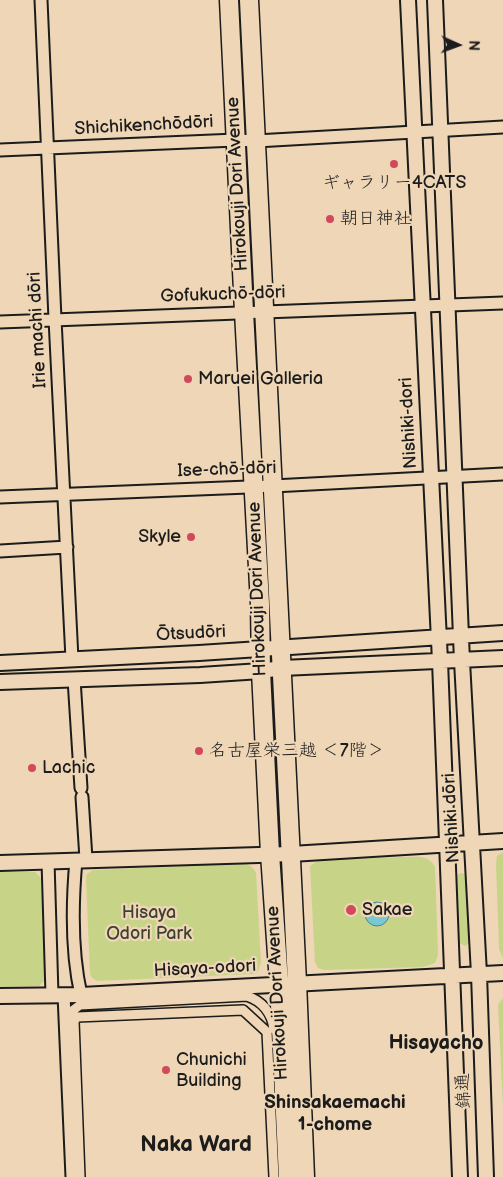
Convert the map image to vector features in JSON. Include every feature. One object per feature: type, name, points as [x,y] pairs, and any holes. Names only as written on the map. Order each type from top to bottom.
[{"type":"main road","name":"Hirokouji Dori Avenue","points":[[229,0],[244,312],[255,487],[261,671],[270,854],[279,983],[288,1177]]},
{"type":"main road","name":"Hirokouji Dori Avenue","points":[[249,0],[305,1177]]},
{"type":"street","name":"Irie machi dōri","points":[[41,0],[72,659]]},
{"type":"street","name":"Nishiki-dori","points":[[408,0],[416,132],[422,307],[439,637],[447,844]]},
{"type":"street","points":[[435,0],[462,660]]},
{"type":"street","name":"Shichikenchōdōri","points":[[0,150],[236,140],[256,141],[503,128]]},
{"type":"street","name":"Gofukuchō-dōri","points":[[0,322],[503,303]]},
{"type":"street","name":"Ise-chō-dōri","points":[[0,497],[255,487],[503,474]]},
{"type":"street","points":[[0,551],[67,547]]},
{"type":"street","name":"Ōtsudōri","points":[[0,663],[199,653],[503,633]]},
{"type":"street","points":[[0,682],[503,658]]},
{"type":"street","name":"Nishiki dōri","points":[[462,660],[479,974]]},
{"type":"street","points":[[74,679],[81,793],[81,860],[73,898],[75,970],[81,994]]},
{"type":"street","points":[[0,863],[291,854],[503,841]]},
{"type":"street","name":"Nishiki dōri","points":[[447,844],[453,975]]},
{"type":"street","points":[[48,861],[72,1177]]},
{"type":"street","name":"Hisaya-odori","points":[[0,996],[81,994],[503,973]]},
{"type":"street","name":"錦通","points":[[479,974],[486,1177]]},
{"type":"street","name":"錦通","points":[[453,975],[460,1177]]},
{"type":"street","points":[[79,1177],[71,1020],[74,1009],[80,1005],[247,996],[268,1011],[273,1023],[281,1177]]},
{"type":"street","points":[[79,1177],[74,1021],[77,1017],[243,1010],[267,1032],[274,1177]]},
{"type":"green space","points":[[503,852],[503,958],[499,949],[496,864],[497,856]]},
{"type":"green space","points":[[417,857],[429,860],[435,867],[438,955],[435,963],[423,967],[324,970],[318,968],[315,962],[310,866],[322,860]]},
{"type":"green space","name":"Hisaya Odori Park","points":[[248,865],[256,873],[261,963],[258,972],[253,974],[97,981],[92,978],[90,974],[87,874],[93,870]]},
{"type":"green space","points":[[0,872],[35,872],[41,878],[46,975],[45,980],[39,986],[0,987]]},
{"type":"green space","points":[[461,873],[467,875],[472,939],[465,946],[457,942],[455,876]]},
{"type":"green space","points":[[503,998],[503,1105],[498,1005]]},
{"type":"water","points":[[377,902],[385,906],[389,914],[385,922],[377,926],[369,922],[365,914],[369,906]]},
{"type":"place","name":"ギャラリー4CATS","points":[[394,164]]},
{"type":"place","name":"朝日神社","points":[[330,219]]},
{"type":"place","name":"Maruei Galleria","points":[[188,379]]},
{"type":"place","name":"Skyle","points":[[191,537]]},
{"type":"place","name":"名古屋栄三越 ＜7階＞","points":[[199,751]]},
{"type":"place","name":"Lachic","points":[[32,768]]},
{"type":"place","name":"Sakae","points":[[351,910]]},
{"type":"place","name":"Chunichi Building","points":[[166,1070]]},
{"type":"district","name":"Hisayacho","points":[[436,1044]]},
{"type":"district","name":"Shinsakaemachi 1-chome","points":[[335,1114]]},
{"type":"district","name":"Naka Ward","points":[[196,1145]]}]
